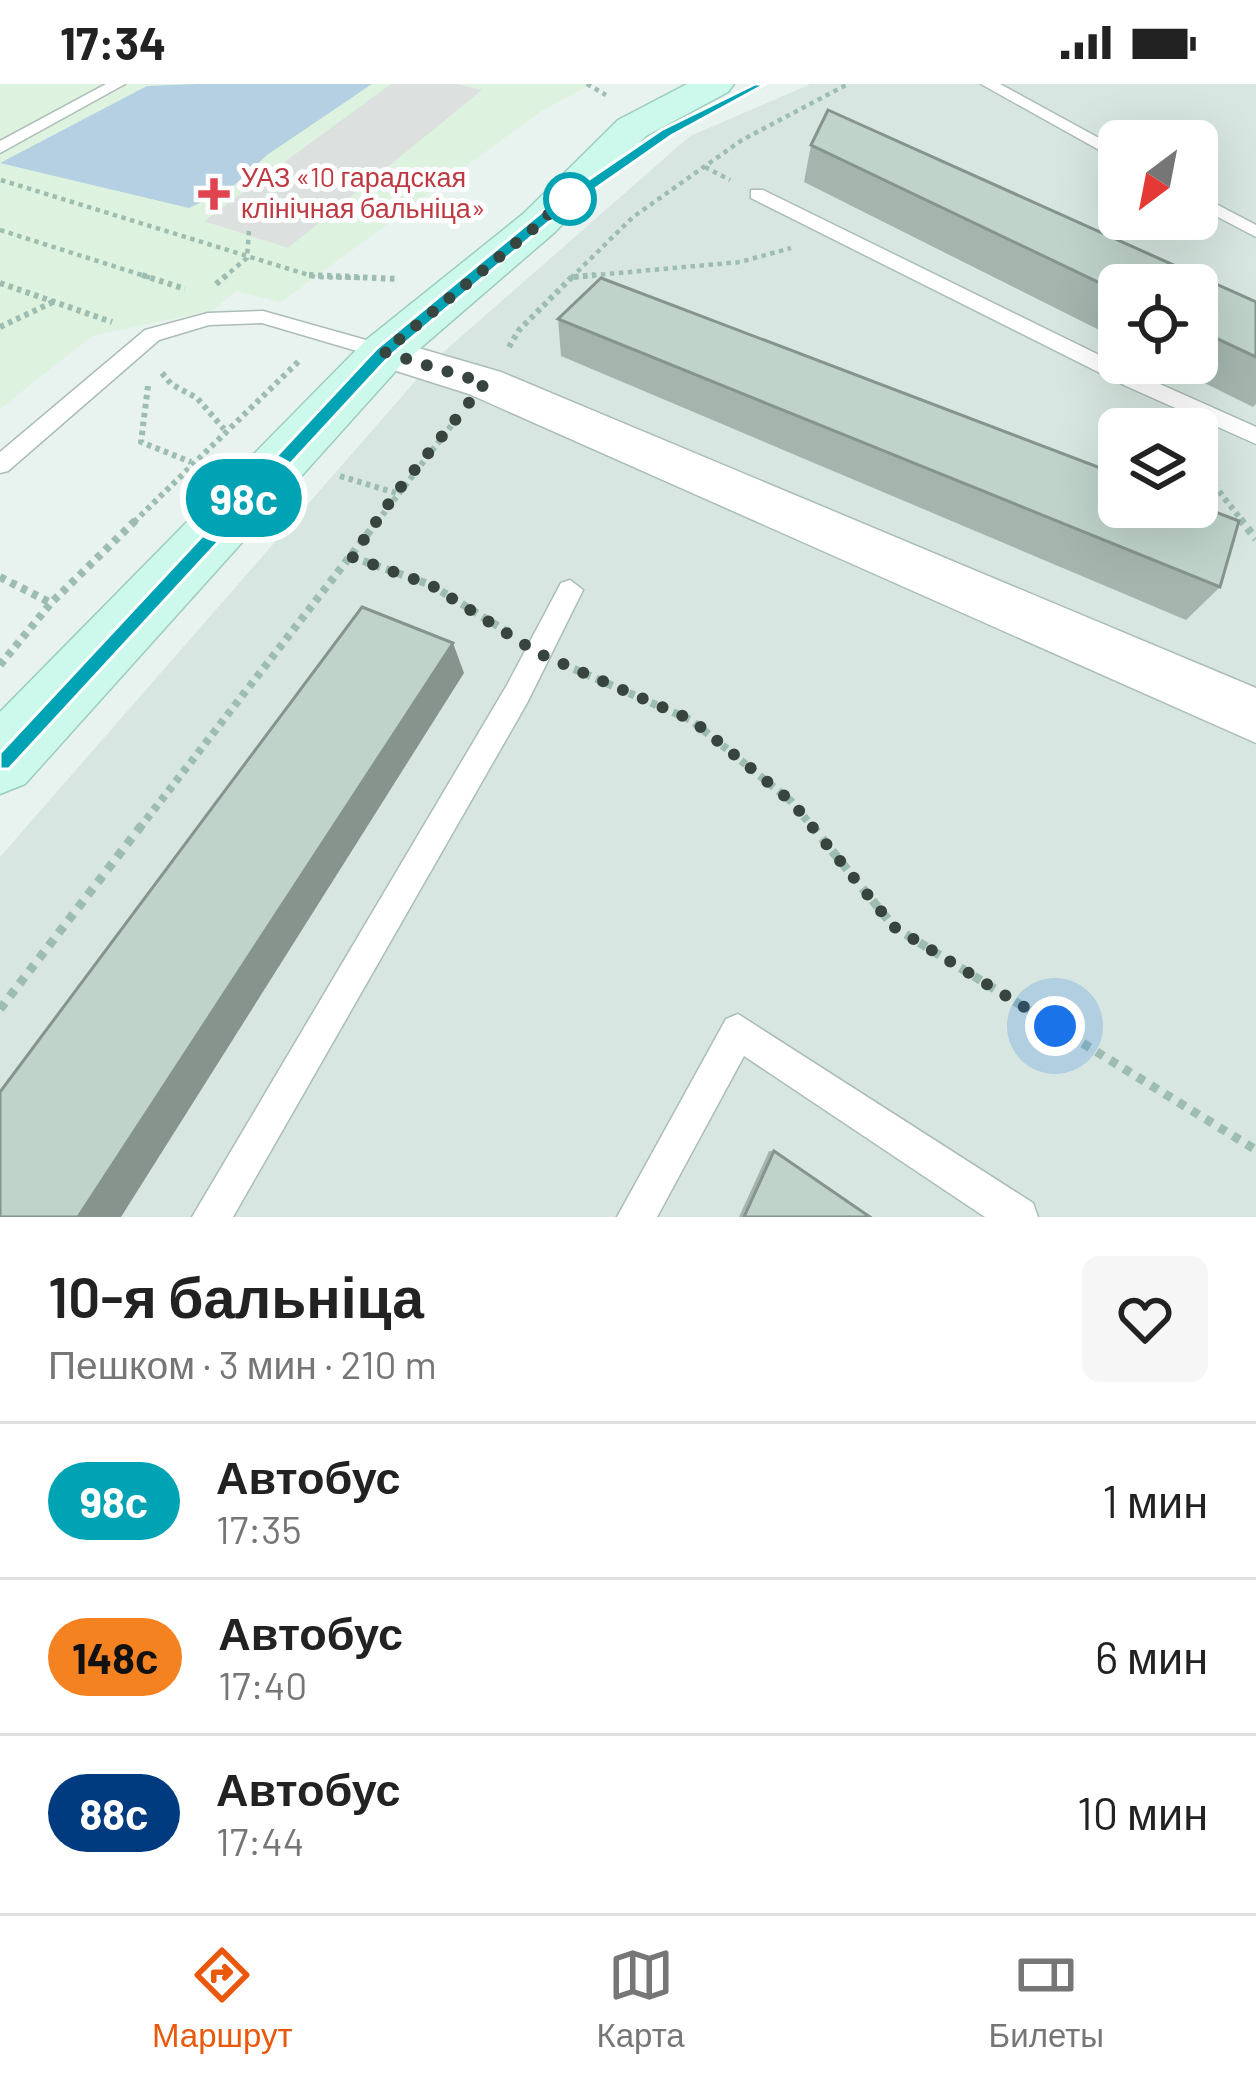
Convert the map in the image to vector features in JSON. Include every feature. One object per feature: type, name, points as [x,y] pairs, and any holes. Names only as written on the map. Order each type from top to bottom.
[{"type":"main road","points":[[550,213],[632,128],[715,84]]},
{"type":"main road","points":[[0,761],[384,352],[550,213],[666,133],[760,84]]},
{"type":"street","points":[[384,352],[485,383],[1255,711]]},
{"type":"lane","points":[[0,148],[117,84]]},
{"type":"lane","points":[[989,84],[1098,144]]},
{"type":"lane","points":[[757,194],[1134,381],[1256,436]]},
{"type":"lane","points":[[1218,211],[1256,232]]},
{"type":"lane","points":[[0,464],[152,335],[208,319],[263,317],[384,352]]},
{"type":"lane","points":[[211,1217],[570,590]]},
{"type":"lane","points":[[636,1217],[738,1031],[1019,1217]]},
{"type":"path","points":[[0,1009],[485,383],[519,330],[633,217],[742,140],[848,84]]},
{"type":"path","points":[[0,180],[315,277],[401,279]]},
{"type":"path","points":[[0,230],[204,295]]},
{"type":"path","points":[[573,277],[740,262],[833,232]]},
{"type":"path","points":[[0,327],[54,302]]},
{"type":"path","points":[[152,359],[171,384],[197,398],[224,429]]},
{"type":"path","points":[[319,470],[396,493]]},
{"type":"path","points":[[1218,490],[1256,539]]},
{"type":"path","points":[[352,557],[431,585],[538,653],[692,720],[792,802],[894,927],[1256,1150]]},
{"type":"path","points":[[0,577],[51,603],[0,665]]},
{"type":"shaded area","name":"УАЗ «10 гарадская клінічная бальніца»","points":[[0,84],[592,84],[541,111],[281,302],[236,291],[213,310],[92,336],[0,409]]},
{"type":"shaded area","points":[[372,84],[267,155],[231,188],[189,208],[0,163],[147,86]]},
{"type":"shaded area","points":[[391,84],[457,84],[482,90],[288,248],[204,221]]},
{"type":"shaded area","points":[[811,84],[1256,84],[1256,1217],[0,1217],[0,857],[432,362],[690,136]]},
{"type":"building","points":[[828,110],[1098,231],[1098,240],[1118,240],[1171,264],[1098,264],[1098,282],[811,145]]},
{"type":"building","points":[[601,278],[1098,467],[1098,528],[1218,528],[1218,513],[1239,521],[1220,587],[558,319]]},
{"type":"building","points":[[1218,285],[1256,302],[1256,357],[1218,339]]},
{"type":"building","points":[[362,607],[453,643],[78,1217],[0,1217],[0,1092]]},
{"type":"building","points":[[774,1151],[870,1217],[744,1217]]},
{"type":"bus line","name":"98с","points":[[0,761],[191,552],[384,352],[550,213],[666,133],[760,84]]},
{"type":"place","name":"УАЗ «10 гарадская клінічная бальніца»","points":[[214,194]]},
{"type":"route","points":[[570,199],[572,190],[539,224],[384,352],[485,383],[396,493],[352,557],[431,585],[538,653],[692,720],[792,802],[894,927],[1055,1026]]}]
